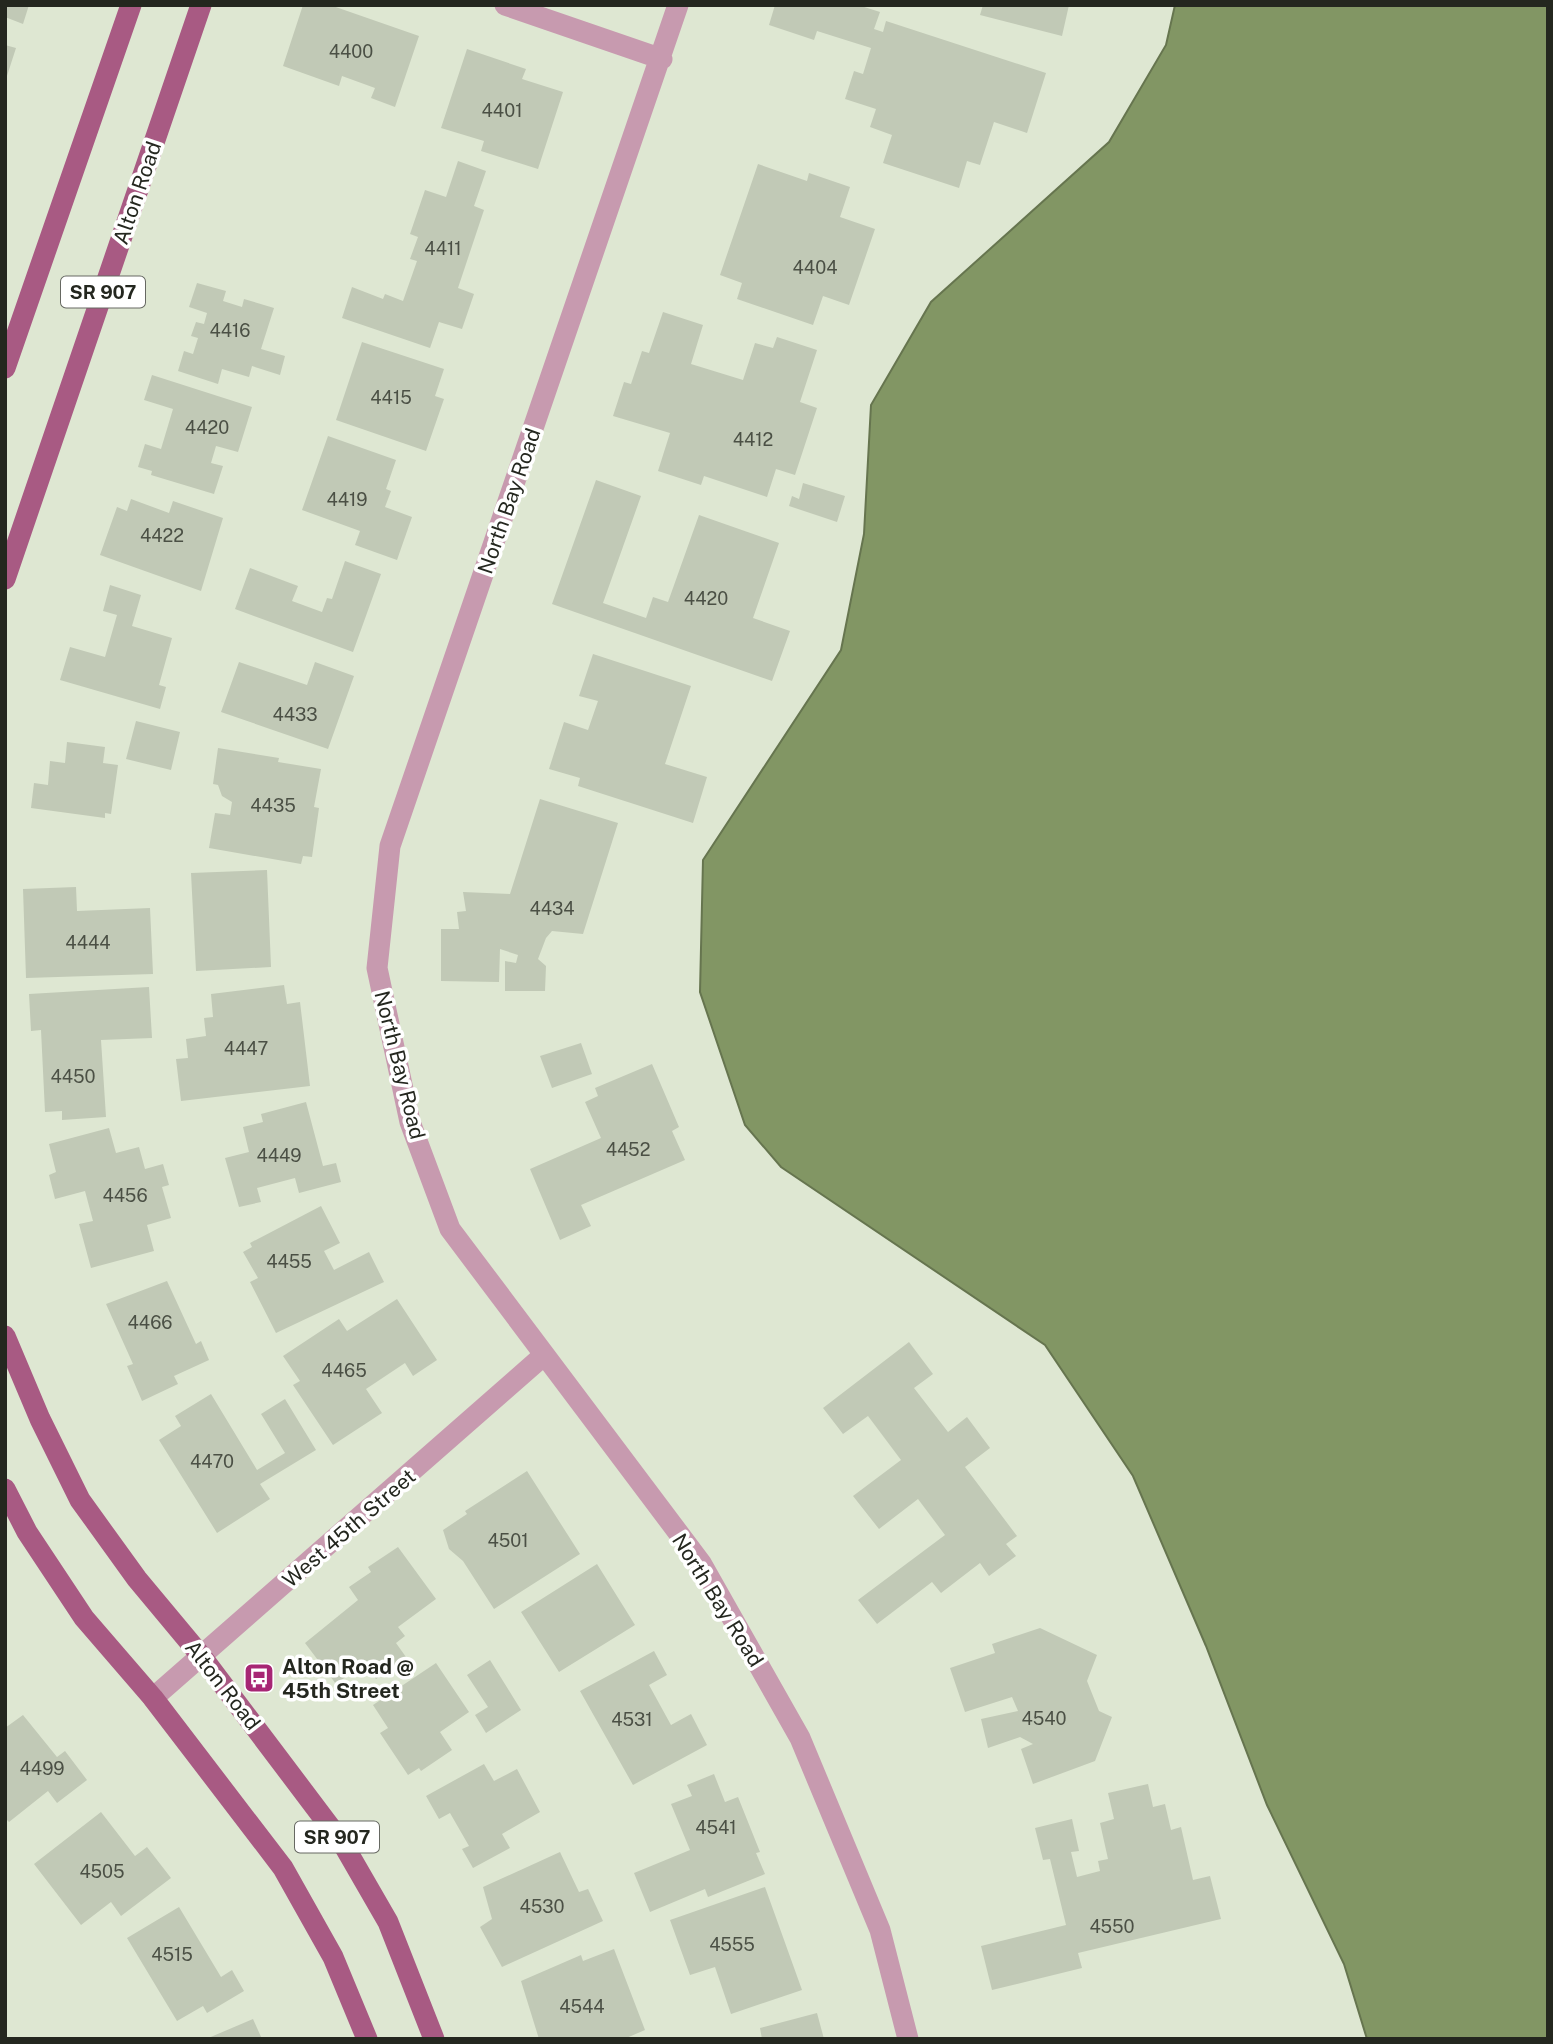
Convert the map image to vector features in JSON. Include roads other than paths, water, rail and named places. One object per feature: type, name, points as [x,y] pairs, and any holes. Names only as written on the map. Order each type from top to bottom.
[{"type":"main road","name":"SR 907","points":[[5,368],[131,5]]},
{"type":"main road","name":"Alton Road","points":[[5,579],[201,5]]},
{"type":"main road","name":"Alton Road","points":[[5,1336],[40,1419],[80,1500],[137,1579],[202,1657],[343,1844],[388,1923],[434,2039]]},
{"type":"main road","name":"SR 907","points":[[5,1489],[27,1532],[84,1618],[153,1698],[283,1868],[333,1956],[367,2039]]},
{"type":"street","points":[[505,5],[662,59]]},
{"type":"street","name":"North Bay Road","points":[[678,5],[662,59],[390,845],[377,968],[410,1122],[450,1229],[701,1563],[800,1738],[880,1930],[908,2039]]},
{"type":"street","name":"West 45th Street","points":[[153,1698],[543,1356]]},
{"type":"place","name":"Alton Road @ 45th Street","points":[[259,1678]]}]
